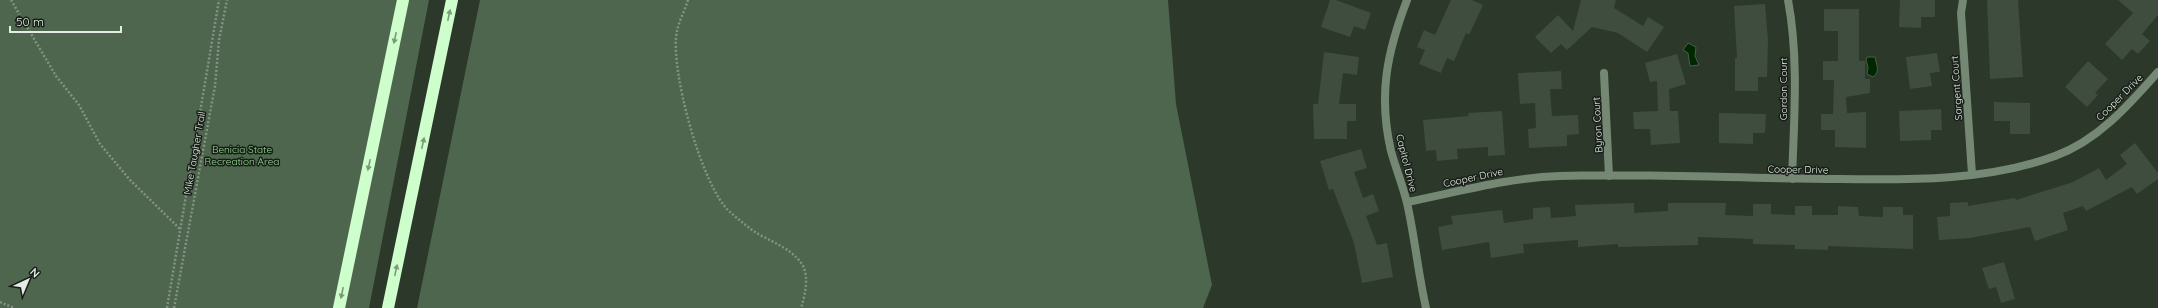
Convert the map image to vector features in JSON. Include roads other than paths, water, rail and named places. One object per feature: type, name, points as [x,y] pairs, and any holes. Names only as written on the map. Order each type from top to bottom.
[{"type":"highway","points":[[339,308],[403,0]]},
{"type":"highway","points":[[388,308],[452,0]]},
{"type":"street","name":"Capitol Drive","points":[[1407,0],[1394,34],[1386,69],[1384,100],[1391,150],[1407,202],[1426,308]]},
{"type":"street","name":"Gordon Court","points":[[1788,0],[1793,24],[1792,179]]},
{"type":"street","name":"Sargent Court","points":[[1963,0],[1962,13],[1972,174]]},
{"type":"street","name":"Cooper Drive","points":[[1407,202],[1478,186],[1525,178],[1609,176],[1919,180],[1972,174],[2031,164],[2057,156],[2078,145],[2117,116],[2158,72]]},
{"type":"street","name":"Byron Court","points":[[1604,73],[1609,176]]},
{"type":"park label","name":"Benicia State Recreation Area","points":[[242,154]]}]
